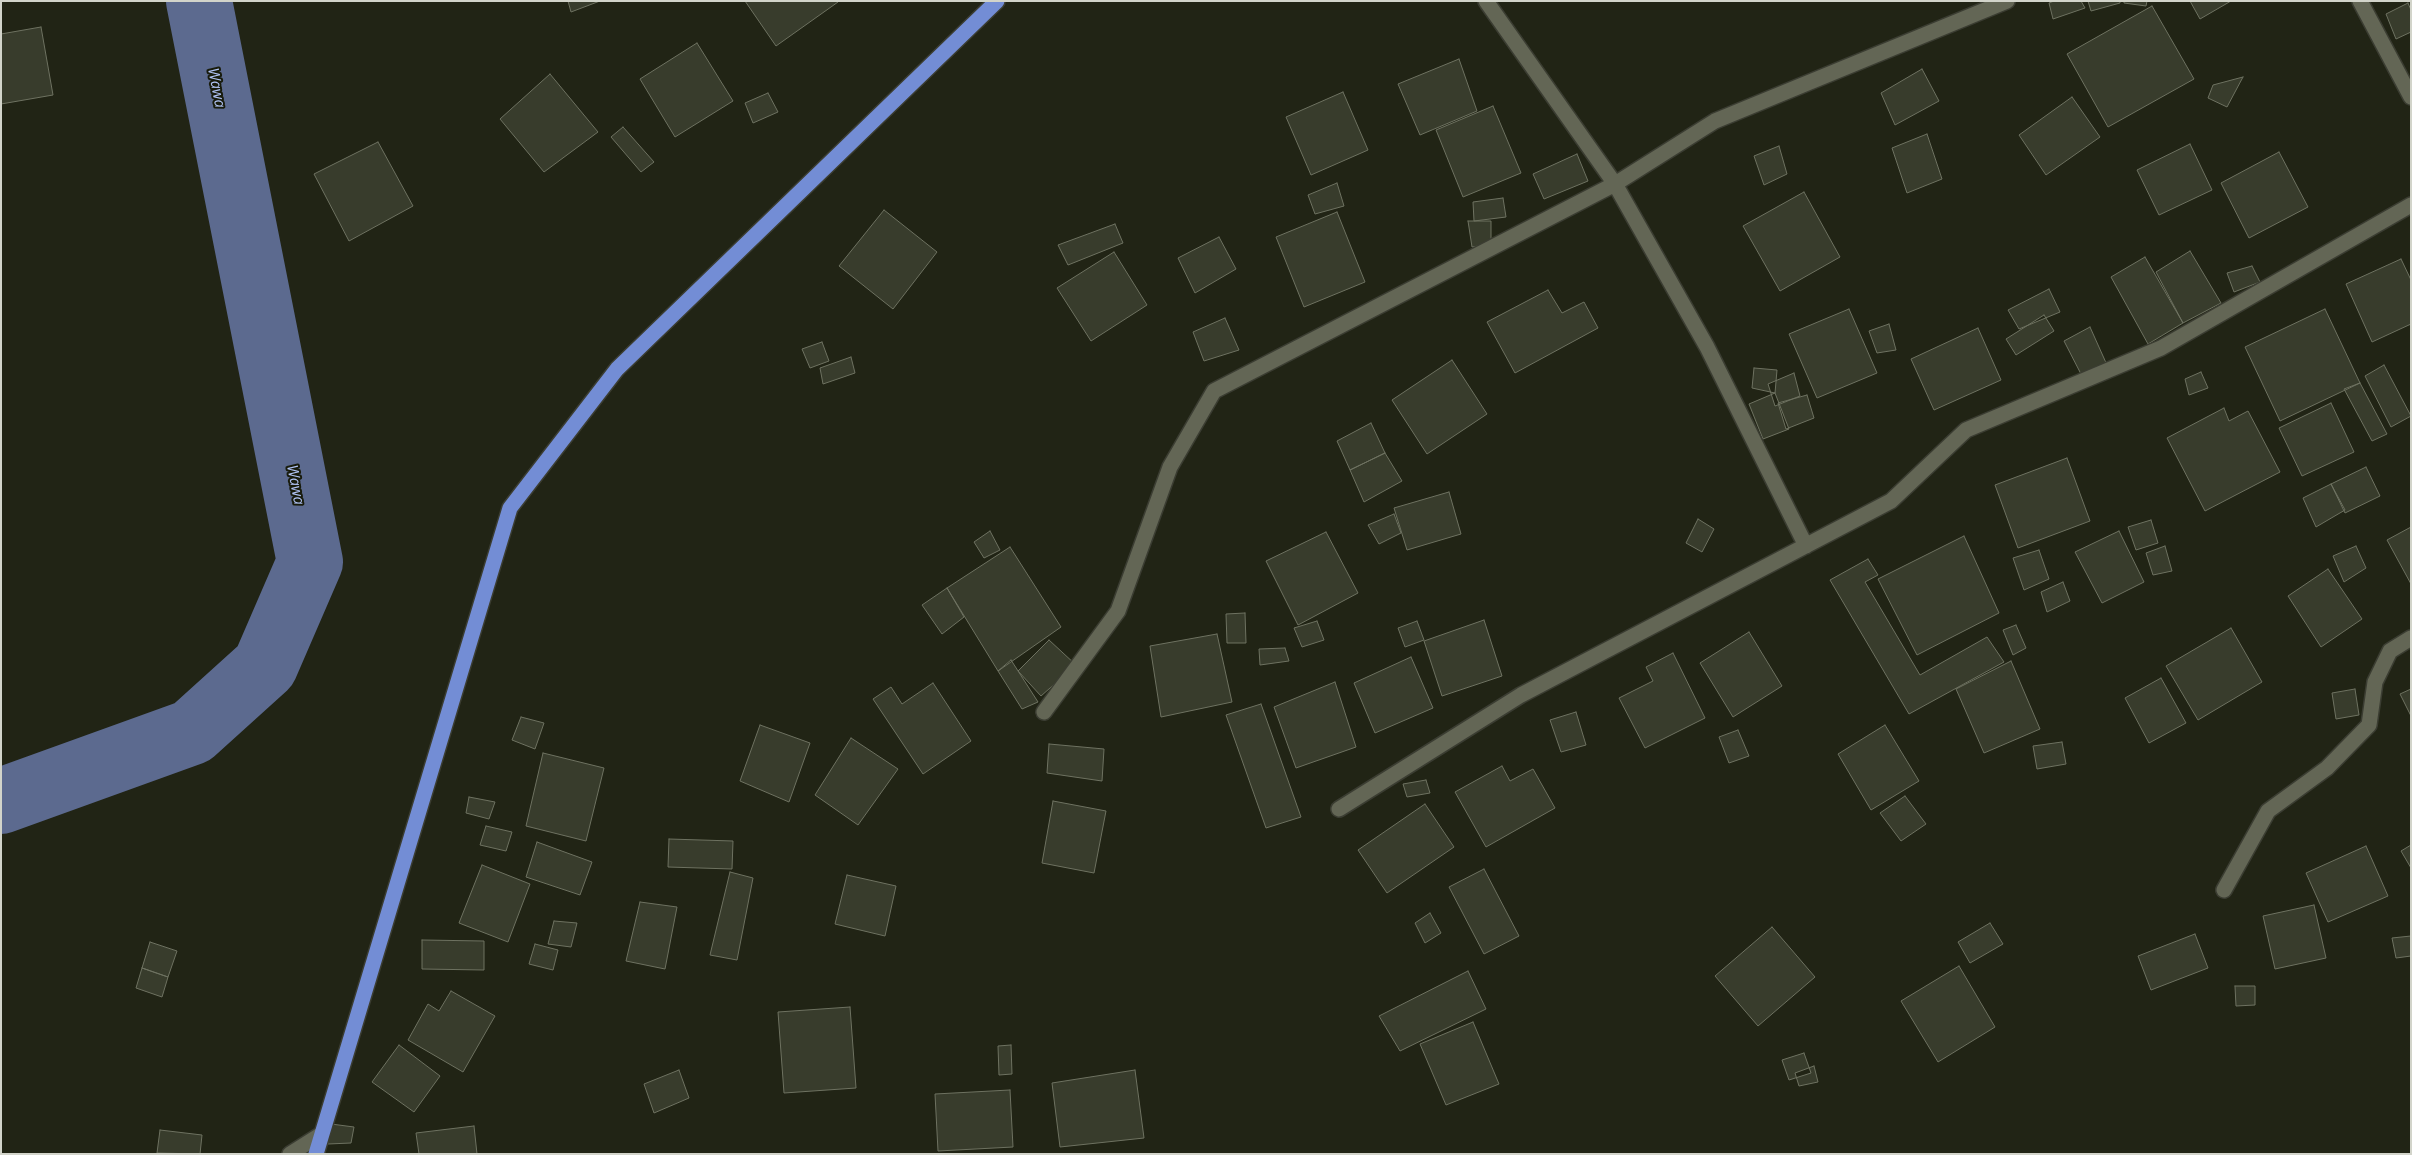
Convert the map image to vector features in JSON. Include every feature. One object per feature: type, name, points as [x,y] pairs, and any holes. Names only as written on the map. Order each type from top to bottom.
[{"type":"highway","points":[[316,1154],[320,1135],[510,508],[618,370],[997,1]]},
{"type":"street","points":[[1486,1],[1615,184],[1708,347],[1806,546]]},
{"type":"street","points":[[1044,712],[1118,611],[1170,467],[1214,391],[1615,184],[1715,121],[2006,1]]},
{"type":"street","points":[[2360,1],[2411,97]]},
{"type":"street","points":[[1339,809],[1521,695],[1891,501],[1966,430],[2161,348],[2411,205]]},
{"type":"street","points":[[2224,890],[2268,811],[2327,768],[2369,725],[2375,682],[2378,674],[2390,651],[2411,638]]},
{"type":"street","points":[[290,1154],[320,1135]]},
{"type":"building","points":[[568,1],[600,1],[571,12]]},
{"type":"building","points":[[745,1],[837,1],[838,2],[776,46]]},
{"type":"building","points":[[2054,1],[2081,1],[2085,8],[2053,19],[2049,3]]},
{"type":"building","points":[[2088,1],[2120,1],[2120,3],[2091,11]]},
{"type":"building","points":[[2124,1],[2147,1],[2146,6],[2124,3]]},
{"type":"building","points":[[2190,1],[2231,1],[2200,19]]},
{"type":"building","points":[[2408,3],[2411,10],[2411,32],[2396,39],[2386,14]]},
{"type":"building","points":[[2152,6],[2194,79],[2108,127],[2067,54]]},
{"type":"building","points":[[41,27],[53,95],[1,104],[1,34]]},
{"type":"building","points":[[697,43],[733,101],[675,137],[640,79]]},
{"type":"building","points":[[1459,59],[1477,111],[1420,135],[1398,84]]},
{"type":"building","points":[[1922,69],[1939,101],[1895,125],[1881,93]]},
{"type":"building","points":[[550,74],[598,132],[544,172],[500,119]]},
{"type":"building","points":[[2243,77],[2227,107],[2208,98],[2213,85]]},
{"type":"building","points":[[1343,92],[1368,150],[1311,175],[1286,117]]},
{"type":"building","points":[[768,93],[778,112],[753,123],[745,103]]},
{"type":"building","points":[[2072,97],[2100,137],[2046,175],[2019,135]]},
{"type":"building","points":[[1493,106],[1521,173],[1463,197],[1436,130]]},
{"type":"building","points":[[623,127],[654,162],[641,172],[611,137]]},
{"type":"building","points":[[1927,134],[1942,179],[1907,193],[1892,148]]},
{"type":"building","points":[[378,142],[413,206],[349,241],[314,174]]},
{"type":"building","points":[[2190,144],[2212,190],[2159,215],[2137,170]]},
{"type":"building","points":[[1779,146],[1787,174],[1764,185],[1754,156]]},
{"type":"building","points":[[2279,152],[2308,207],[2249,238],[2221,183]]},
{"type":"building","points":[[1577,154],[1588,181],[1544,199],[1533,174]]},
{"type":"building","points":[[1337,183],[1344,206],[1315,214],[1308,195]]},
{"type":"building","points":[[1804,192],[1840,257],[1780,291],[1743,226]]},
{"type":"building","points":[[1503,198],[1506,217],[1474,221],[1473,202]]},
{"type":"building","points":[[884,210],[937,252],[893,309],[839,266]]},
{"type":"building","points":[[1337,212],[1365,282],[1304,307],[1276,237]]},
{"type":"building","points":[[1468,221],[1491,221],[1491,244],[1472,247]]},
{"type":"building","points":[[1115,224],[1123,243],[1068,265],[1058,245]]},
{"type":"building","points":[[1219,237],[1236,269],[1195,293],[1178,258]]},
{"type":"building","points":[[2190,251],[2221,303],[2183,323],[2156,272]]},
{"type":"building","points":[[1114,252],[1147,305],[1091,341],[1057,288]]},
{"type":"building","points":[[2145,257],[2183,323],[2148,344],[2111,277]]},
{"type":"building","points":[[2401,259],[2411,280],[2411,324],[2372,342],[2346,284]]},
{"type":"building","points":[[2252,266],[2260,282],[2234,292],[2227,273]]},
{"type":"building","points":[[2049,289],[2060,312],[2019,329],[2008,310]]},
{"type":"building","points":[[1548,290],[1562,313],[1584,302],[1598,328],[1515,373],[1487,322]]},
{"type":"building","points":[[1849,309],[1877,373],[1817,398],[1789,334]]},
{"type":"building","points":[[2325,309],[2360,383],[2280,421],[2245,347]]},
{"type":"building","points":[[2044,315],[2054,331],[2016,355],[2006,339]]},
{"type":"building","points":[[1225,318],[1239,350],[1204,361],[1193,332]]},
{"type":"building","points":[[1889,324],[1896,350],[1877,353],[1869,331]]},
{"type":"building","points":[[2090,327],[2107,365],[2082,376],[2064,341]]},
{"type":"building","points":[[1978,328],[2001,380],[1934,410],[1911,359]]},
{"type":"building","points":[[822,342],[829,361],[810,368],[802,349]]},
{"type":"building","points":[[851,357],[855,373],[823,384],[820,368]]},
{"type":"building","points":[[1452,360],[1487,414],[1427,454],[1392,400]]},
{"type":"building","points":[[2384,365],[2411,416],[2391,427],[2365,376]]},
{"type":"building","points":[[1754,368],[1777,370],[1775,393],[1752,388]]},
{"type":"building","points":[[2201,372],[2208,388],[2189,395],[2185,379]]},
{"type":"building","points":[[1794,373],[1800,396],[1775,406],[1768,384]]},
{"type":"building","points":[[2360,383],[2387,434],[2372,441],[2344,389]]},
{"type":"building","points":[[1775,393],[1789,429],[1763,439],[1749,404]]},
{"type":"building","points":[[1807,395],[1814,418],[1786,429],[1778,403]]},
{"type":"building","points":[[2331,403],[2354,452],[2302,476],[2279,428]]},
{"type":"building","points":[[2224,408],[2229,421],[2248,411],[2280,472],[2205,511],[2167,438]]},
{"type":"building","points":[[1371,423],[1385,453],[1350,470],[1337,441]]},
{"type":"building","points":[[1385,453],[1402,481],[1364,502],[1350,470]]},
{"type":"building","points":[[2067,458],[2090,521],[2018,548],[1995,485]]},
{"type":"building","points":[[2366,467],[2380,496],[2345,513],[2331,484]]},
{"type":"building","points":[[2331,484],[2345,510],[2316,527],[2303,498]]},
{"type":"building","points":[[1449,492],[1461,534],[1407,550],[1394,508]]},
{"type":"building","points":[[1394,514],[1401,533],[1379,544],[1368,525]]},
{"type":"building","points":[[1698,519],[1714,529],[1702,552],[1686,543]]},
{"type":"building","points":[[2151,520],[2158,543],[2136,550],[2128,527]]},
{"type":"building","points":[[2411,527],[2411,584],[2387,540]]},
{"type":"building","points":[[990,531],[1000,550],[984,558],[974,542]]},
{"type":"building","points":[[2119,531],[2144,582],[2102,603],[2075,552]]},
{"type":"building","points":[[1326,532],[1358,593],[1298,625],[1266,561]]},
{"type":"building","points":[[1964,536],[1999,613],[1917,655],[1878,579]]},
{"type":"building","points":[[2165,546],[2172,571],[2153,575],[2146,553]]},
{"type":"building","points":[[2356,546],[2366,568],[2344,582],[2333,556]]},
{"type":"building","points":[[1010,547],[1061,627],[998,671],[947,588]]},
{"type":"building","points":[[2039,550],[2049,579],[2024,590],[2013,558]]},
{"type":"building","points":[[1868,559],[1878,575],[1865,582],[1920,675],[1987,637],[2004,662],[1909,714],[1830,580]]},
{"type":"building","points":[[2328,569],[2362,619],[2321,647],[2288,596]]},
{"type":"building","points":[[2063,582],[2070,601],[2047,612],[2041,592]]},
{"type":"building","points":[[947,588],[964,617],[942,634],[922,605]]},
{"type":"building","points":[[1245,613],[1246,643],[1227,643],[1226,614]]},
{"type":"building","points":[[1484,620],[1502,676],[1442,696],[1424,641]]},
{"type":"building","points":[[1317,621],[1324,640],[1302,647],[1294,628]]},
{"type":"building","points":[[1417,621],[1424,640],[1405,647],[1398,628]]},
{"type":"building","points":[[2016,625],[2026,648],[2013,655],[2003,630]]},
{"type":"building","points":[[2231,628],[2262,682],[2198,720],[2166,666]]},
{"type":"building","points":[[1749,632],[1782,686],[1733,717],[1700,663]]},
{"type":"building","points":[[1217,634],[1232,702],[1161,717],[1150,646]]},
{"type":"building","points":[[1049,640],[1076,665],[1041,696],[1018,671]]},
{"type":"building","points":[[1285,648],[1289,661],[1260,665],[1259,649]]},
{"type":"building","points":[[1673,653],[1705,718],[1645,748],[1619,698],[1653,681],[1646,667]]},
{"type":"building","points":[[1411,657],[1433,708],[1375,733],[1354,683]]},
{"type":"building","points":[[1011,660],[1038,702],[1022,709],[998,671]]},
{"type":"building","points":[[2011,661],[2040,729],[1984,753],[1956,689]]},
{"type":"building","points":[[2161,678],[2186,723],[2149,743],[2125,698]]},
{"type":"building","points":[[1335,682],[1356,747],[1296,768],[1274,707]]},
{"type":"building","points":[[933,683],[971,741],[923,774],[873,699],[891,687],[902,704]]},
{"type":"building","points":[[2355,689],[2359,715],[2336,719],[2332,693]]},
{"type":"building","points":[[2411,689],[2411,716],[2400,694]]},
{"type":"building","points":[[1261,704],[1301,817],[1266,828],[1226,715]]},
{"type":"building","points":[[1576,712],[1586,745],[1561,752],[1550,720]]},
{"type":"building","points":[[521,717],[544,723],[535,749],[512,740]]},
{"type":"building","points":[[760,725],[810,743],[789,802],[740,781]]},
{"type":"building","points":[[1885,725],[1919,781],[1871,810],[1838,754]]},
{"type":"building","points":[[1738,730],[1749,756],[1729,763],[1719,737]]},
{"type":"building","points":[[851,738],[898,769],[858,825],[815,795]]},
{"type":"building","points":[[2062,742],[2066,764],[2037,769],[2033,746]]},
{"type":"building","points":[[1049,744],[1104,749],[1102,781],[1047,773]]},
{"type":"building","points":[[543,753],[604,768],[586,841],[526,826]]},
{"type":"building","points":[[1502,766],[1510,781],[1533,769],[1555,808],[1486,847],[1455,792]]},
{"type":"building","points":[[1426,780],[1430,793],[1407,797],[1403,784]]},
{"type":"building","points":[[1905,796],[1926,824],[1901,841],[1880,813]]},
{"type":"building","points":[[469,797],[495,802],[489,819],[466,813]]},
{"type":"building","points":[[1053,801],[1106,811],[1094,873],[1042,863]]},
{"type":"building","points":[[1425,804],[1454,847],[1387,893],[1358,850]]},
{"type":"building","points":[[486,826],[512,832],[506,851],[480,845]]},
{"type":"building","points":[[669,839],[733,841],[732,869],[668,867]]},
{"type":"building","points":[[537,842],[592,862],[580,895],[526,877]]},
{"type":"building","points":[[2411,845],[2411,868],[2401,851]]},
{"type":"building","points":[[2366,846],[2388,896],[2328,922],[2306,873]]},
{"type":"building","points":[[482,865],[530,884],[508,942],[459,923]]},
{"type":"building","points":[[1484,869],[1519,936],[1484,954],[1449,887]]},
{"type":"building","points":[[730,872],[753,878],[737,960],[710,955]]},
{"type":"building","points":[[847,875],[896,886],[885,936],[835,924]]},
{"type":"building","points":[[640,902],[677,907],[665,969],[626,961]]},
{"type":"building","points":[[2314,905],[2326,958],[2275,969],[2263,916]]},
{"type":"building","points":[[1430,913],[1441,933],[1425,943],[1415,923]]},
{"type":"building","points":[[554,921],[577,923],[571,947],[548,944]]},
{"type":"building","points":[[1990,923],[2003,944],[1970,963],[1958,942]]},
{"type":"building","points":[[1772,927],[1815,977],[1758,1026],[1715,976]]},
{"type":"building","points":[[2195,934],[2208,968],[2151,990],[2138,956]]},
{"type":"building","points":[[2411,936],[2411,956],[2396,958],[2392,938]]},
{"type":"building","points":[[422,940],[484,941],[484,970],[422,969]]},
{"type":"building","points":[[150,942],[177,951],[168,977],[142,968]]},
{"type":"building","points":[[535,944],[558,950],[553,970],[529,964]]},
{"type":"building","points":[[1959,966],[1995,1027],[1938,1062],[1901,1001]]},
{"type":"building","points":[[142,968],[168,977],[162,997],[136,988]]},
{"type":"building","points":[[1468,971],[1486,1009],[1400,1051],[1379,1016]]},
{"type":"building","points":[[2235,986],[2255,986],[2255,1005],[2236,1006]]},
{"type":"building","points":[[451,991],[495,1016],[463,1072],[408,1040],[428,1004],[439,1011]]},
{"type":"building","points":[[850,1007],[856,1088],[784,1093],[778,1012]]},
{"type":"building","points":[[1473,1022],[1499,1084],[1446,1105],[1420,1044]]},
{"type":"building","points":[[399,1045],[440,1076],[414,1112],[372,1082]]},
{"type":"building","points":[[1011,1045],[1012,1074],[999,1075],[998,1046]]},
{"type":"building","points":[[1804,1053],[1811,1073],[1789,1080],[1782,1060]]},
{"type":"building","points":[[1814,1066],[1818,1082],[1799,1086],[1795,1073]]},
{"type":"building","points":[[679,1070],[689,1098],[654,1113],[644,1084]]},
{"type":"building","points":[[1135,1070],[1144,1138],[1060,1147],[1052,1083]]},
{"type":"building","points":[[1010,1090],[1013,1147],[938,1151],[935,1094]]},
{"type":"building","points":[[331,1124],[354,1127],[351,1143],[328,1144]]},
{"type":"building","points":[[474,1126],[477,1154],[419,1154],[416,1133]]},
{"type":"building","points":[[160,1130],[202,1135],[200,1154],[157,1153]]},
{"type":"waterway","name":"Wawa","points":[[1,801],[192,732],[265,666],[310,562],[199,1]]}]
